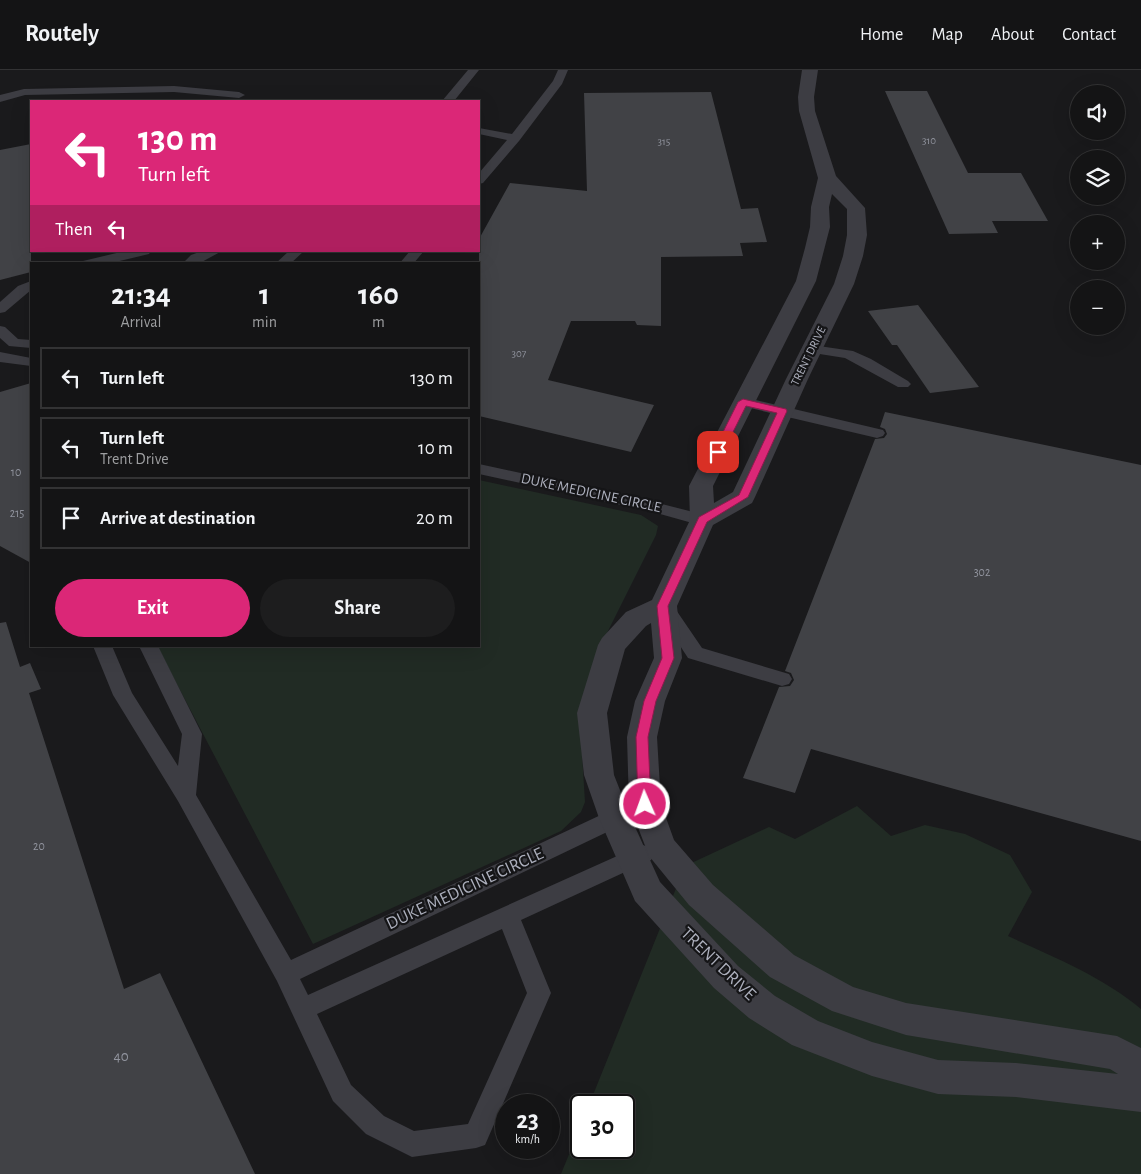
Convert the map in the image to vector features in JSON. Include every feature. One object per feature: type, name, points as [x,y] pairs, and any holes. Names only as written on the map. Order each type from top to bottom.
[{"type":"street","name":"TRENT DRIVE","points":[[810,70],[806,97],[807,111],[826,178],[820,207],[820,227],[806,281],[701,486],[703,520],[663,606],[668,658],[650,701],[642,737],[647,891],[726,977],[762,1007],[805,1032],[872,1060],[938,1077],[1016,1080],[1141,1094]]},
{"type":"street","name":"TRENT DRIVE","points":[[703,520],[743,497],[782,411],[844,284],[853,256],[857,235],[856,208],[826,178]]},
{"type":"street","name":"TRENT DRIVE","points":[[663,606],[636,620],[612,645],[592,714],[599,775],[615,818],[647,852],[701,895],[782,966],[844,1000],[906,1019],[1117,1053],[1141,1068]]},
{"type":"lane","points":[[449,100],[474,70]]},
{"type":"lane","points":[[480,179],[558,82],[563,70]]},
{"type":"lane","points":[[0,99],[24,92],[164,89],[239,95]]},
{"type":"lane","points":[[480,132],[514,138]]},
{"type":"lane","points":[[97,262],[140,252]]},
{"type":"lane","points":[[191,262],[196,258],[212,252]]},
{"type":"lane","points":[[284,262],[296,252]]},
{"type":"lane","points":[[408,262],[416,252]]},
{"type":"lane","points":[[0,309],[23,289],[30,286]]},
{"type":"lane","points":[[0,330],[14,343],[30,344]]},
{"type":"lane","points":[[812,349],[854,357],[903,384]]},
{"type":"lane","points":[[0,357],[30,362]]},
{"type":"lane","points":[[743,402],[878,433]]},
{"type":"lane","name":"DUKE MEDICINE CIRCLE","points":[[480,469],[654,506],[703,520]]},
{"type":"lane","points":[[663,606],[695,653],[782,679]]},
{"type":"lane","points":[[102,647],[123,695],[185,795],[286,974],[342,1093],[375,1125],[412,1144],[476,1136],[540,993],[508,915]]},
{"type":"lane","points":[[148,647],[192,734],[185,795]]},
{"type":"lane","name":"DUKE MEDICINE CIRCLE","points":[[286,974],[645,804]]},
{"type":"lane","points":[[303,1009],[647,852]]},
{"type":"shaded area","points":[[480,480],[641,515],[658,526],[656,535],[594,659],[580,722],[585,802],[581,812],[561,831],[313,944],[158,647],[480,647]]},
{"type":"shaded area","points":[[857,806],[891,836],[925,825],[965,834],[1010,855],[1032,892],[1008,936],[1094,977],[1141,1009],[1141,1174],[561,1174],[570,1152],[570,1159],[635,1159],[635,1094],[593,1094],[685,866],[769,827],[795,839]]},
{"type":"building","points":[[885,91],[927,91],[968,173],[1021,173],[1048,221],[992,221],[998,233],[949,234]]},
{"type":"building","points":[[711,92],[741,209],[758,208],[767,242],[740,243],[743,256],[661,257],[661,326],[637,325],[635,321],[571,321],[548,380],[654,405],[631,452],[480,416],[480,237],[510,183],[587,191],[584,93]]},
{"type":"building","points":[[30,144],[31,262],[30,272],[0,280],[0,150]]},
{"type":"building","points":[[918,305],[979,387],[930,393],[897,345],[892,345],[868,311]]},
{"type":"building","points":[[30,383],[30,562],[0,546],[0,392]]},
{"type":"building","points":[[885,412],[1141,465],[1141,841],[811,749],[795,793],[743,778],[779,687],[790,686],[794,680],[791,673],[785,671],[875,439],[884,438],[887,434],[885,429],[880,427]]},
{"type":"building","points":[[6,622],[20,667],[30,663],[41,689],[29,693],[124,989],[160,973],[255,1174],[0,1174],[0,623]]},
{"type":"route","points":[[645,804],[642,737],[650,701],[668,658],[663,606],[703,520],[743,497],[782,411],[743,402],[718,452]]}]
